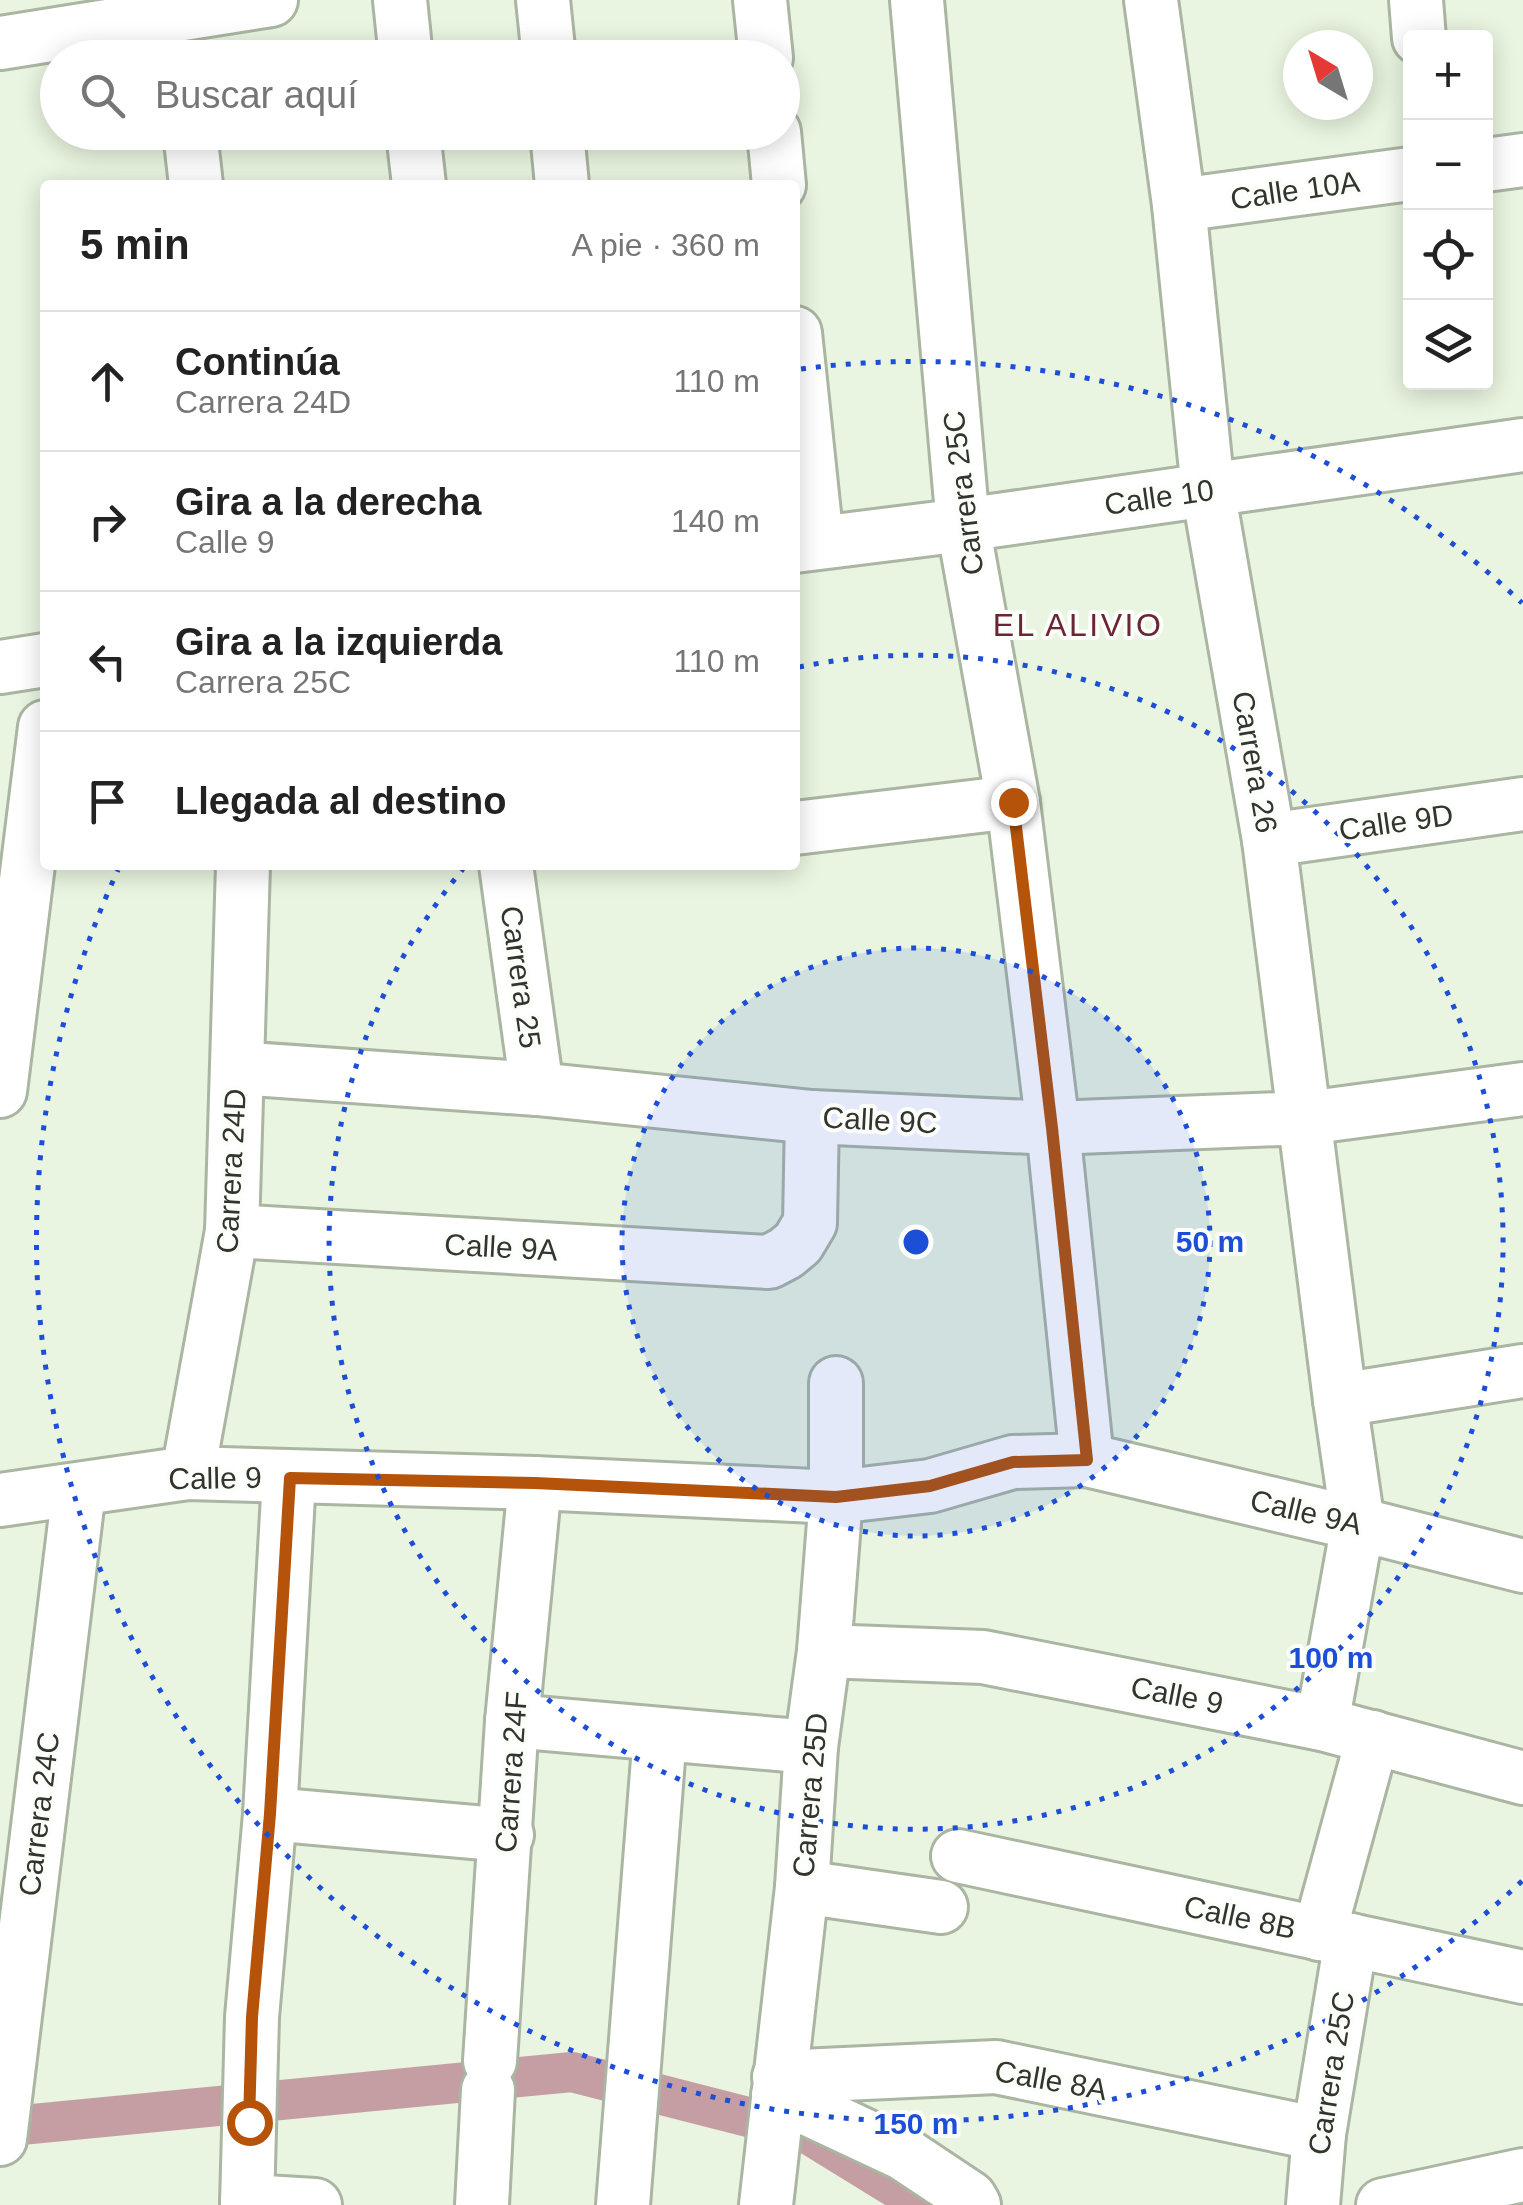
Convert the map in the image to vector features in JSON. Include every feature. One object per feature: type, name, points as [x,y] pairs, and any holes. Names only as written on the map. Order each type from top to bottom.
[{"type":"street","points":[[0,43],[176,24],[271,0]]},
{"type":"street","points":[[400,0],[404,40]]},
{"type":"street","points":[[543,0],[547,40]]},
{"type":"street","points":[[760,0],[764,40]]},
{"type":"street","name":"Carrera 25C","points":[[917,0],[963,526],[1013,802],[1087,1460]]},
{"type":"street","name":"Carrera 26","points":[[1151,0],[1179,205],[1208,490],[1270,840],[1358,1524]]},
{"type":"street","points":[[1416,0],[1418,30]]},
{"type":"street","points":[[192,150],[195,180]]},
{"type":"street","points":[[416,150],[419,180]]},
{"type":"street","points":[[559,150],[562,180]]},
{"type":"street","points":[[776,150],[779,180]]},
{"type":"street","points":[[1493,163],[1523,160]]},
{"type":"street","name":"Calle 10A","points":[[1179,205],[1403,175]]},
{"type":"street","points":[[800,429],[806,544]]},
{"type":"street","name":"Calle 10","points":[[806,544],[963,526],[1523,445]]},
{"type":"street","points":[[0,667],[40,661]]},
{"type":"street","points":[[0,1091],[40,767]]},
{"type":"street","points":[[800,827],[1013,802]]},
{"type":"street","name":"Calle 9D","points":[[1270,840],[1523,804]]},
{"type":"street","name":"Carrera 24D","points":[[188,1474],[232,1230],[243,870]]},
{"type":"street","name":"Carrera 25","points":[[507,870],[537,1089]]},
{"type":"street","name":"Calle 9C","points":[[237,1068],[537,1089],[812,1117],[1052,1128],[1306,1118],[1523,1090]]},
{"type":"street","name":"Calle 9A","points":[[232,1230],[769,1262],[798,1243],[810,1223],[812,1117]]},
{"type":"street","points":[[1340,1400],[1523,1370]]},
{"type":"street","name":"Carrera 25D","points":[[766,2205],[802,1887],[811,1747],[824,1652],[836,1497],[836,1383]]},
{"type":"street","name":"Calle 9A","points":[[1087,1460],[1523,1566]]},
{"type":"street","name":"Calle 9","points":[[0,1500],[188,1474],[535,1483],[836,1497],[930,1486],[1013,1462],[1087,1460]]},
{"type":"street","points":[[290,1478],[270,1814],[252,2017],[247,2203],[315,2205]]},
{"type":"street","name":"Carrera 24F","points":[[482,2205],[512,1721],[535,1483]]},
{"type":"street","name":"Carrera 24C","points":[[2,2125],[79,1490]]},
{"type":"street","points":[[1322,1724],[1358,1524]]},
{"type":"street","name":"Calle 9","points":[[824,1652],[984,1656],[1322,1724],[1523,1778]]},
{"type":"street","points":[[512,1721],[811,1747]]},
{"type":"street","points":[[624,2205],[660,1734]]},
{"type":"street","name":"Carrera 25C","points":[[1313,2205],[1335,1937],[1373,1737]]},
{"type":"street","points":[[270,1814],[507,1834]]},
{"type":"street","name":"Calle 8B","points":[[958,1856],[1523,1977]]},
{"type":"street","points":[[802,1887],[941,1906]]},
{"type":"street","name":"Calle 8A","points":[[776,2107],[996,2067],[1319,2134]]},
{"type":"street","points":[[776,2107],[904,2154],[970,2198],[974,2205]]},
{"type":"street","points":[[1383,2205],[1523,2175]]},
{"type":"waterway","points":[[0,2127],[572,2072],[803,2131],[918,2205]]},
{"type":"district","name":"EL ALIVIO","points":[[1078,625]]},
{"type":"route","points":[[249,2122],[252,2017],[270,1814],[290,1478],[535,1483],[836,1497],[930,1486],[1013,1462],[1087,1460],[1013,802]]}]
